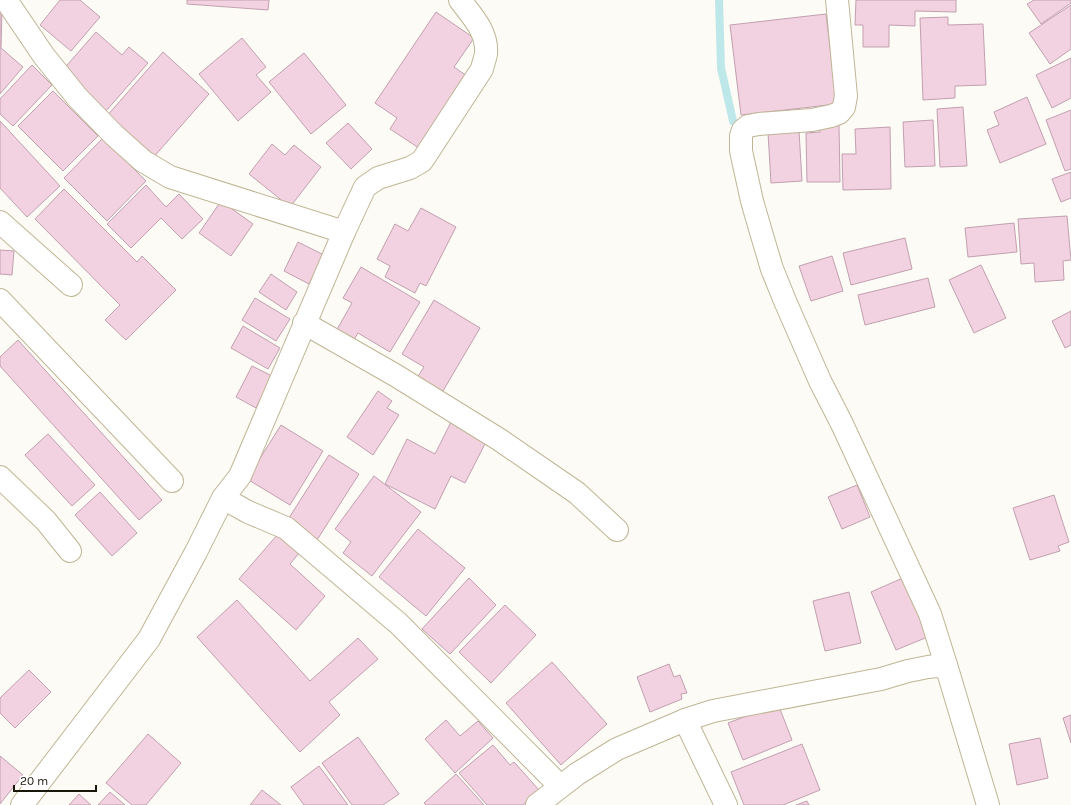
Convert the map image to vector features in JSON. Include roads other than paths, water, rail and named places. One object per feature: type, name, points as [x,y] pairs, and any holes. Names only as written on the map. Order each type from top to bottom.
[{"type":"street","points":[[6,0],[44,56],[77,97],[114,135],[143,161],[170,177],[344,232]]},
{"type":"street","points":[[22,805],[148,639],[196,552],[223,498],[240,476],[304,323],[365,187],[378,178],[410,168],[422,161],[482,69],[486,53],[485,37],[478,23],[460,0]]},
{"type":"street","points":[[837,0],[846,96],[844,107],[839,113],[812,120],[748,126],[743,130],[740,136],[741,151],[752,201],[761,232],[772,269],[785,301],[820,381],[842,424],[930,614],[938,666],[988,805]]},
{"type":"street","points":[[0,222],[71,285]]},
{"type":"street","points":[[0,300],[172,480]]},
{"type":"street","points":[[304,323],[395,375],[500,440],[577,493],[617,530]]},
{"type":"street","points":[[0,477],[46,521],[70,551]]},
{"type":"street","points":[[223,498],[248,512],[286,528],[399,624],[560,786]]},
{"type":"street","points":[[537,805],[560,786],[617,749],[685,720],[713,711],[881,679],[908,671],[938,666]]},
{"type":"street","points":[[685,720],[726,805]]},
{"type":"waterway","points":[[719,0],[721,68],[733,121]]}]
